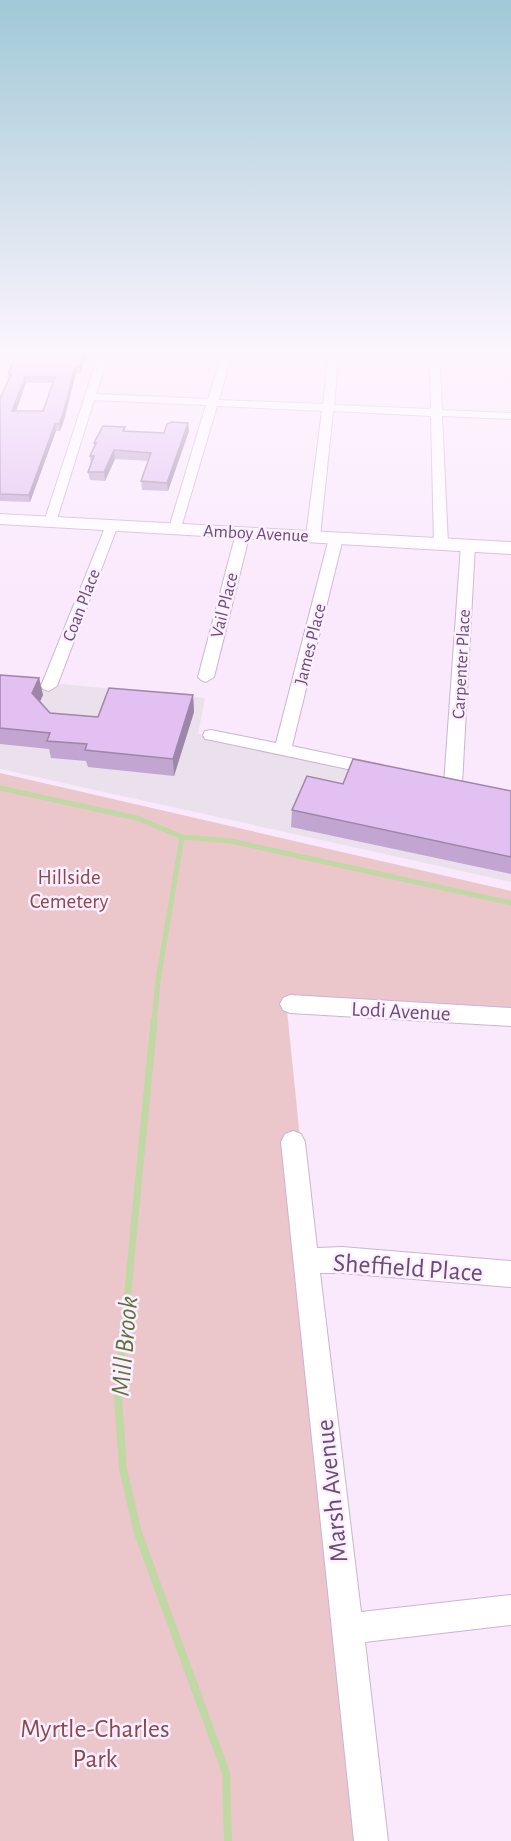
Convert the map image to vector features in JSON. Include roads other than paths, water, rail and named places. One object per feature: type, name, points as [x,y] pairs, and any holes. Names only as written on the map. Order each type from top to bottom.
[{"type":"street","points":[[50,522],[77,439]]},
{"type":"street","points":[[175,528],[201,439]]},
{"type":"street","points":[[313,536],[324,439]]},
{"type":"street","points":[[438,439],[441,544]]},
{"type":"street","name":"Amboy Avenue","points":[[0,519],[511,548]]},
{"type":"street","name":"Coan Place","points":[[49,686],[112,525]]},
{"type":"street","name":"Vail Place","points":[[206,677],[243,533]]},
{"type":"street","name":"James Place","points":[[283,750],[336,538]]},
{"type":"street","name":"Carpenter Place","points":[[431,779],[459,785],[468,545]]},
{"type":"street","points":[[211,735],[397,773]]},
{"type":"street","name":"Lodi Avenue","points":[[290,1004],[511,1017]]},
{"type":"street","name":"Marsh Avenue","points":[[293,1142],[371,1841]]},
{"type":"street","name":"Sheffield Place","points":[[306,1261],[342,1260],[511,1274]]},
{"type":"street","points":[[346,1629],[511,1611]]},
{"type":"waterway","points":[[0,788],[137,818],[182,837]]},
{"type":"waterway","name":"Mill Brook","points":[[154,1023],[158,980],[182,837]]},
{"type":"waterway","points":[[182,837],[231,841],[511,903]]},
{"type":"waterway","name":"Mill Brook","points":[[119,1382],[154,1021]]},
{"type":"waterway","name":"Mill Brook","points":[[120,1380],[118,1397],[123,1469],[138,1533],[226,1773],[228,1841]]},
{"type":"park label","name":"Hillside Cemetery","points":[[69,889]]},
{"type":"park label","name":"Myrtle-Charles Park","points":[[95,1743]]}]
